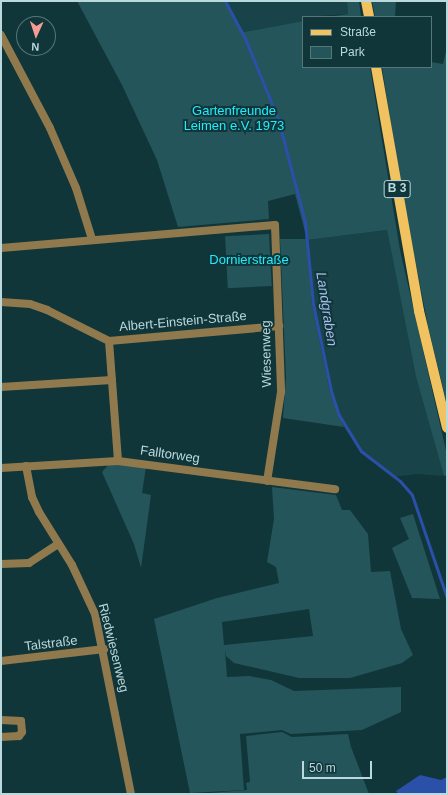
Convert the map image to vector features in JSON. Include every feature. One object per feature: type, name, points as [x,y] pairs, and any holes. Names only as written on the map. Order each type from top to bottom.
[{"type":"main road","points":[[366,1],[369,16]]},
{"type":"main road","name":"B 3","points":[[376,68],[419,311],[447,428]]},
{"type":"street","points":[[1,35],[50,128],[76,188],[92,240],[1,248]]},
{"type":"street","name":"Wiesenweg","points":[[92,240],[275,225],[281,392],[267,481]]},
{"type":"street","name":"Albert-Einstein-Straße","points":[[1,302],[30,304],[47,310],[109,341],[279,326]]},
{"type":"street","points":[[109,341],[118,461]]},
{"type":"street","points":[[1,387],[112,380]]},
{"type":"street","name":"Falltorweg","points":[[1,468],[118,461],[335,489]]},
{"type":"street","name":"Riedwiesenweg","points":[[26,466],[32,497],[83,586],[95,614],[104,649],[131,794]]},
{"type":"street","points":[[1,564],[29,563],[58,544]]},
{"type":"street","name":"Talstraße","points":[[1,661],[104,649]]},
{"type":"street","points":[[1,720],[21,721],[22,732],[19,736],[1,737]]},
{"type":"shaded area","points":[[225,1],[347,1],[348,14],[302,16],[302,21],[244,32]]},
{"type":"shaded area","points":[[387,230],[416,377],[444,476],[417,474],[393,477],[360,451],[344,427],[330,392],[312,304],[307,240]]},
{"type":"green space","name":"Gartenfreunde Leimen e.V. 1973","points":[[77,1],[225,1],[244,32],[302,21],[302,68],[370,68],[400,250],[447,455],[447,475],[444,476],[416,377],[387,230],[307,240],[312,304],[330,392],[344,427],[283,418],[286,378],[280,239],[307,239],[295,194],[268,201],[269,219],[178,227],[157,160],[122,85]]},
{"type":"green space","points":[[347,1],[359,1],[361,16],[335,16],[348,14]]},
{"type":"green space","points":[[372,1],[396,1],[395,16],[375,16]]},
{"type":"green space","points":[[447,47],[447,405],[428,326],[399,176],[382,68],[432,68],[432,62],[443,64]]},
{"type":"green space","name":"Dornierstraße","points":[[269,234],[272,286],[228,288],[225,236]]},
{"type":"green space","points":[[109,464],[146,467],[142,493],[151,495],[141,568],[134,544],[102,472]]},
{"type":"green space","points":[[272,487],[336,495],[342,510],[350,510],[368,534],[371,572],[390,571],[401,629],[413,655],[402,663],[350,678],[299,678],[234,663],[226,656],[225,650],[227,677],[249,676],[271,680],[294,691],[401,687],[401,712],[362,730],[291,734],[282,730],[240,734],[244,790],[190,793],[154,619],[217,598],[279,583],[276,567],[267,562],[274,519]],"holes":[[[309,609],[313,636],[224,645],[222,622]]]},
{"type":"green space","points":[[413,514],[440,599],[412,598],[392,548],[409,539],[400,518]]},
{"type":"green space","points":[[282,732],[292,737],[348,734],[351,747],[369,794],[197,794],[247,790],[246,783],[250,782],[246,736]]},
{"type":"water","points":[[420,775],[441,780],[447,777],[447,794],[398,794],[396,791]]},
{"type":"waterway","name":"Landgraben","points":[[225,1],[244,36],[278,119],[305,222],[313,304],[331,391],[339,415],[361,451],[400,481],[412,495],[447,598]]}]
